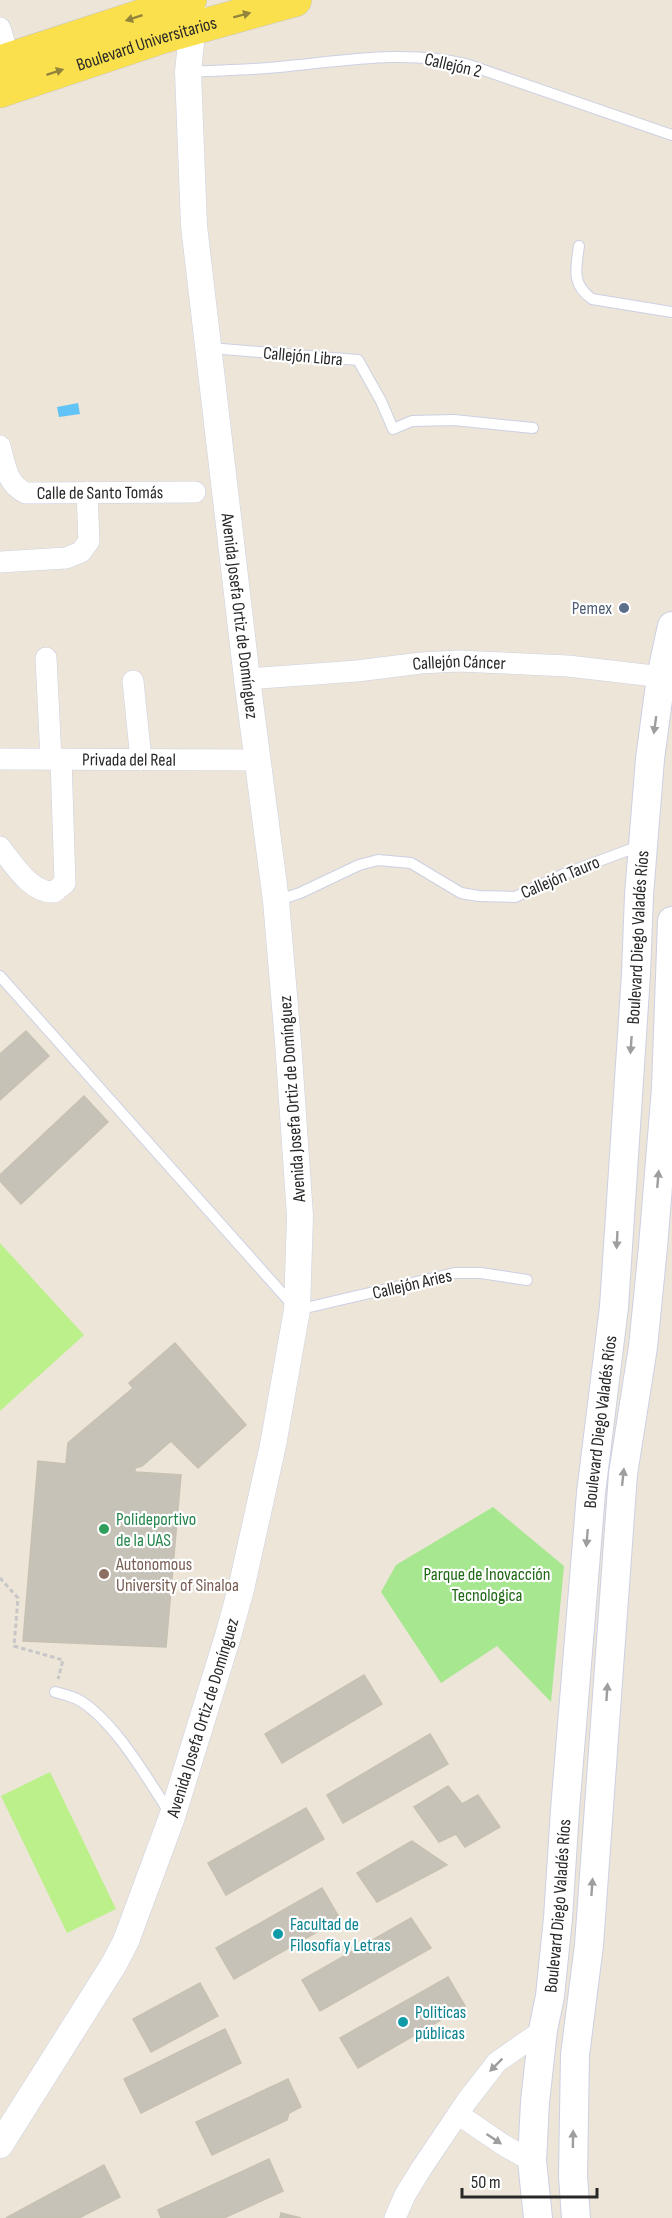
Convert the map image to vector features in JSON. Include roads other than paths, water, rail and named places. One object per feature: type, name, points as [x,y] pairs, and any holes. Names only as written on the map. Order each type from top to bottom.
[{"type":"main road","name":"Boulevard Universitarios","points":[[5,60],[192,10],[295,0]]},
{"type":"main road","name":"Boulevard Universitarios","points":[[0,91],[192,10]]},
{"type":"main road","name":"Boulevard Diego Valadés Ríos","points":[[538,2218],[532,2161],[535,2102],[558,1918],[591,1493],[614,1307],[650,759],[667,677],[672,626]]},
{"type":"main road","name":"Boulevard Diego Valadés Ríos","points":[[576,2218],[573,2176],[575,2055],[589,1945],[623,1474],[643,1347],[655,1224],[666,1088],[672,921]]},
{"type":"street","name":"Avenida Josefa Ortiz de Domínguez","points":[[0,2145],[114,1964],[126,1941],[172,1817],[241,1589],[273,1445],[297,1310],[300,1216],[276,901],[247,679],[194,226],[188,72],[192,10]]},
{"type":"street","points":[[0,28],[5,60]]},
{"type":"street","name":"Calle de Santo Tomás","points":[[0,446],[11,483],[17,490],[26,494],[195,492]]},
{"type":"street","points":[[0,562],[66,558],[81,552],[89,541],[87,492]]},
{"type":"street","points":[[0,847],[28,881],[47,892],[60,889],[65,883],[46,658]]},
{"type":"street","name":"Callejón Cáncer","points":[[247,679],[458,661],[568,666],[667,677]]},
{"type":"street","points":[[133,681],[141,760]]},
{"type":"street","name":"Privada del Real","points":[[0,759],[258,760]]},
{"type":"street","points":[[395,2218],[411,2186],[458,2114],[497,2062],[543,2031]]},
{"type":"street","points":[[458,2114],[505,2146],[532,2161]]},
{"type":"lane","name":"Callejón 2","points":[[188,72],[281,67],[368,58],[411,56],[439,58],[466,64],[672,135]]},
{"type":"lane","points":[[579,246],[576,273],[579,287],[584,293],[592,298],[672,312]]},
{"type":"lane","name":"Callejón Libra","points":[[208,348],[358,360],[381,401],[393,429],[412,421],[454,420],[533,428]]},
{"type":"lane","name":"Callejón Tauro","points":[[276,901],[359,865],[378,860],[411,863],[461,893],[515,897],[564,874],[643,844]]},
{"type":"lane","points":[[1,979],[297,1310]]},
{"type":"lane","name":"Callejón Aries","points":[[297,1310],[454,1273],[481,1273],[527,1280]]},
{"type":"lane","points":[[55,1692],[78,1699],[100,1717],[126,1746],[172,1817]]},
{"type":"water","points":[[78,403],[80,414],[59,417],[57,407]]},
{"type":"place","name":"Pemex","points":[[624,608]]},
{"type":"place","name":"Polideportivo de la UAS","points":[[104,1529]]},
{"type":"place","name":"Autonomous University of Sinaloa","points":[[104,1574]]},
{"type":"place","name":"Facultad de Filosofía y Letras","points":[[278,1934]]},
{"type":"place","name":"Politicas públicas","points":[[403,2022]]},
{"type":"park label","name":"Parque de Inovacción Tecnologica","points":[[487,1584]]}]
